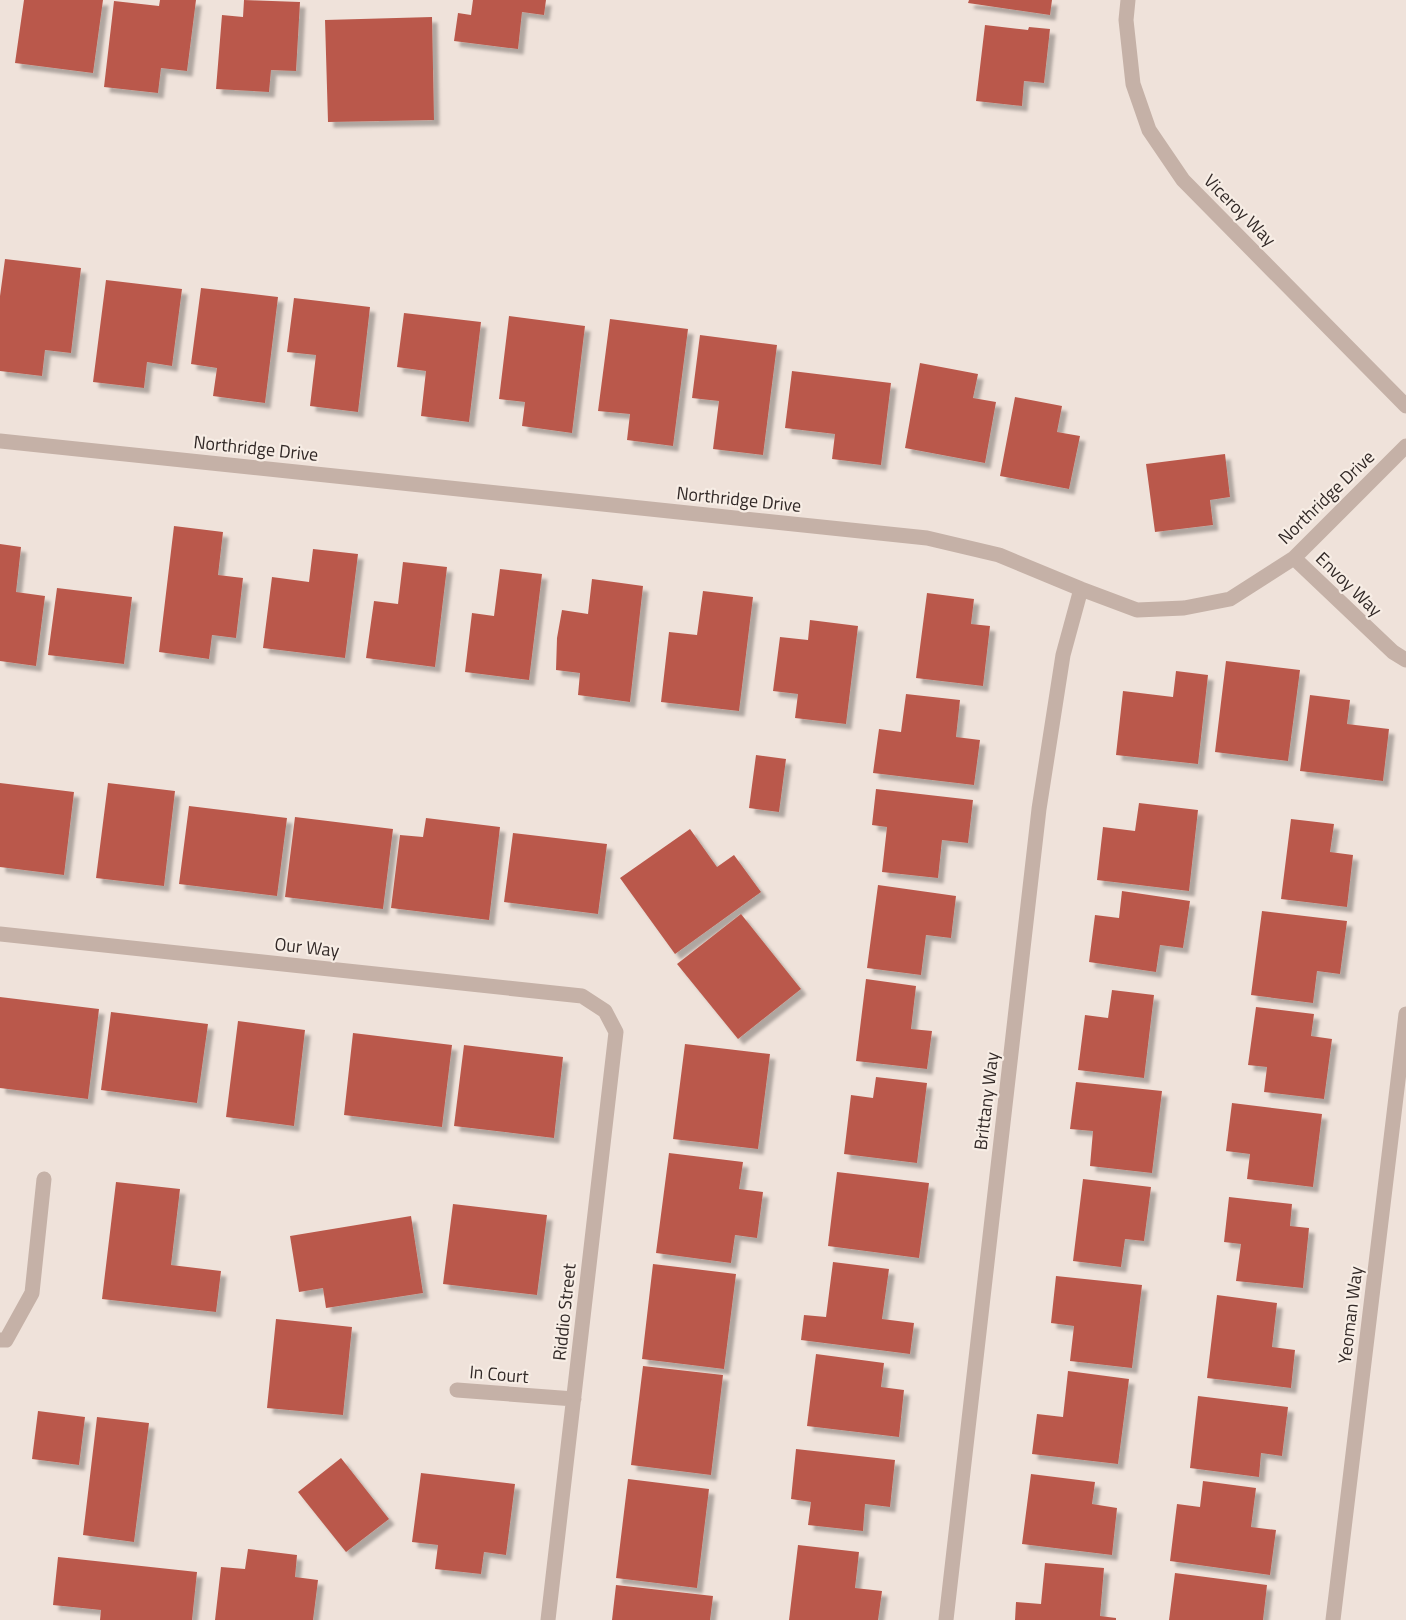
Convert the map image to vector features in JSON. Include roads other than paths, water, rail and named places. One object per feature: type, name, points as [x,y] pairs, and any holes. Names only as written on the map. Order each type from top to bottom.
[{"type":"street","name":"Viceroy Way","points":[[1128,0],[1126,20],[1133,84],[1149,130],[1183,180],[1406,406]]},
{"type":"street","name":"Northridge Drive","points":[[0,441],[927,538],[999,555],[1137,610],[1184,608],[1230,599],[1294,558],[1406,446]]},
{"type":"street","name":"Envoy Way","points":[[1294,558],[1393,652],[1406,660]]},
{"type":"street","name":"Brittany Way","points":[[946,1620],[1039,809],[1063,655],[1081,589]]},
{"type":"street","name":"Our Way","points":[[0,934],[582,996],[605,1011]]},
{"type":"street","name":"Riddio Street","points":[[548,1620],[616,1032],[605,1011]]},
{"type":"street","name":"Yeoman Way","points":[[1333,1620],[1406,1014]]},
{"type":"street","points":[[0,1340],[6,1340],[32,1293],[44,1179]]},
{"type":"street","name":"In Court","points":[[458,1390],[574,1399]]}]
